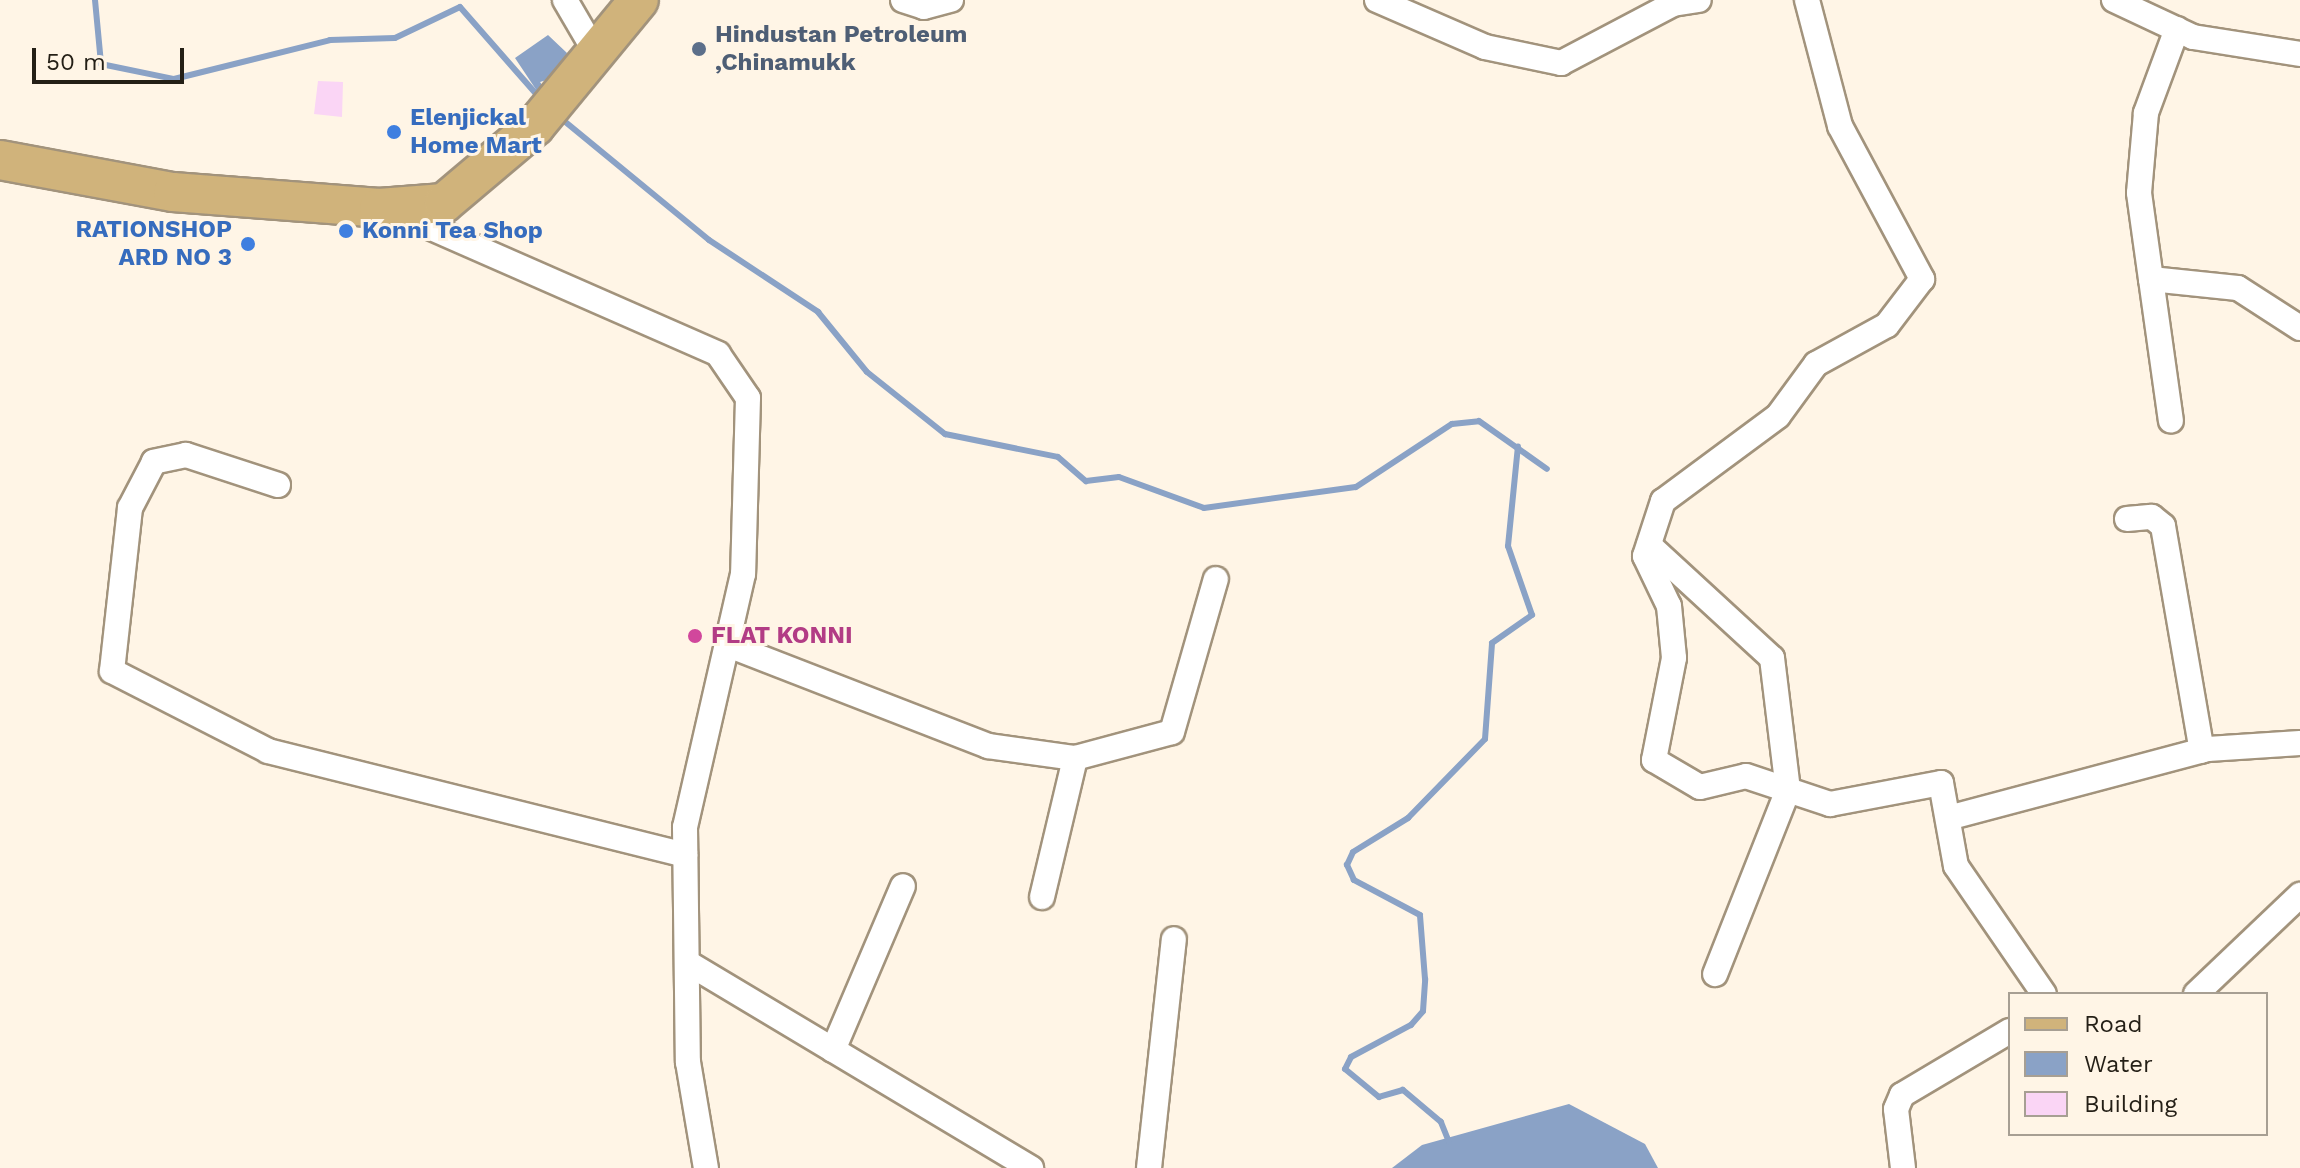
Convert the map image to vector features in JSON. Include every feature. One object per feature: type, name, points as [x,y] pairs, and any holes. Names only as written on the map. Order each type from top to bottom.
[{"type":"main road","points":[[0,160],[173,192],[379,208],[444,203],[535,126],[639,0]]},
{"type":"street","points":[[565,0],[596,53]]},
{"type":"street","points":[[903,0],[924,7],[951,0]]},
{"type":"street","points":[[1377,0],[1485,47],[1561,63],[1673,4],[1699,0]]},
{"type":"street","points":[[1807,0],[1840,126],[1922,279],[1887,325],[1816,364],[1778,416],[1663,501],[1645,556],[1669,606],[1674,658],[1654,760],[1700,787],[1746,776],[1830,804],[1941,783],[1956,866],[2043,992]]},
{"type":"street","points":[[2114,0],[2177,29],[2300,54]]},
{"type":"street","points":[[2171,421],[2139,193],[2146,113],[2177,29]]},
{"type":"street","points":[[379,208],[623,306],[718,354],[748,398],[743,574],[685,855],[688,1062],[706,1168]]},
{"type":"street","points":[[2151,279],[2238,288],[2300,328]]},
{"type":"street","points":[[278,485],[186,455],[154,462],[130,508],[112,671],[268,751],[685,855]]},
{"type":"street","points":[[2127,519],[2152,517],[2163,526],[2202,751]]},
{"type":"street","points":[[1649,545],[1772,658],[1788,790],[1715,974]]},
{"type":"street","points":[[728,645],[988,746],[1075,758],[1172,732],[1216,579]]},
{"type":"street","points":[[1948,818],[2202,751],[2300,743]]},
{"type":"street","points":[[1042,897],[1075,758]]},
{"type":"street","points":[[833,1050],[903,886]]},
{"type":"street","points":[[2198,992],[2300,895]]},
{"type":"street","points":[[1149,1168],[1174,939]]},
{"type":"street","points":[[688,963],[1031,1168]]},
{"type":"street","points":[[1903,1168],[1896,1109],[1902,1095],[2008,1032]]},
{"type":"water","points":[[548,35],[567,53],[560,76],[540,82],[549,94],[541,97],[515,58]]},
{"type":"water","points":[[1569,1104],[1645,1144],[1658,1168],[1392,1168],[1422,1145]]},
{"type":"building","points":[[318,81],[343,82],[342,117],[314,114]]},
{"type":"waterway","points":[[95,0],[101,64],[174,79],[330,40],[395,38],[460,7],[537,95]]},
{"type":"waterway","points":[[563,120],[709,240],[818,312],[867,372],[945,434],[1058,457],[1086,481],[1119,477],[1204,508],[1356,487],[1452,424],[1479,421],[1547,469]]},
{"type":"waterway","points":[[1449,1142],[1441,1122],[1403,1090],[1379,1097],[1345,1069],[1351,1057],[1411,1025],[1423,1011],[1425,979],[1420,915],[1354,880],[1347,865],[1353,852],[1408,818],[1485,739],[1492,643],[1532,615],[1508,546],[1518,446]]},
{"type":"place","name":"Hindustan Petroleum ,Chinamukk","points":[[699,49]]},
{"type":"place","name":"Elenjickal Home Mart","points":[[394,132]]},
{"type":"place","name":"Konni Tea Shop","points":[[346,231]]},
{"type":"place","name":"RATIONSHOP ARD NO 3","points":[[248,244]]},
{"type":"place","name":"FLAT KONNI","points":[[695,636]]}]
